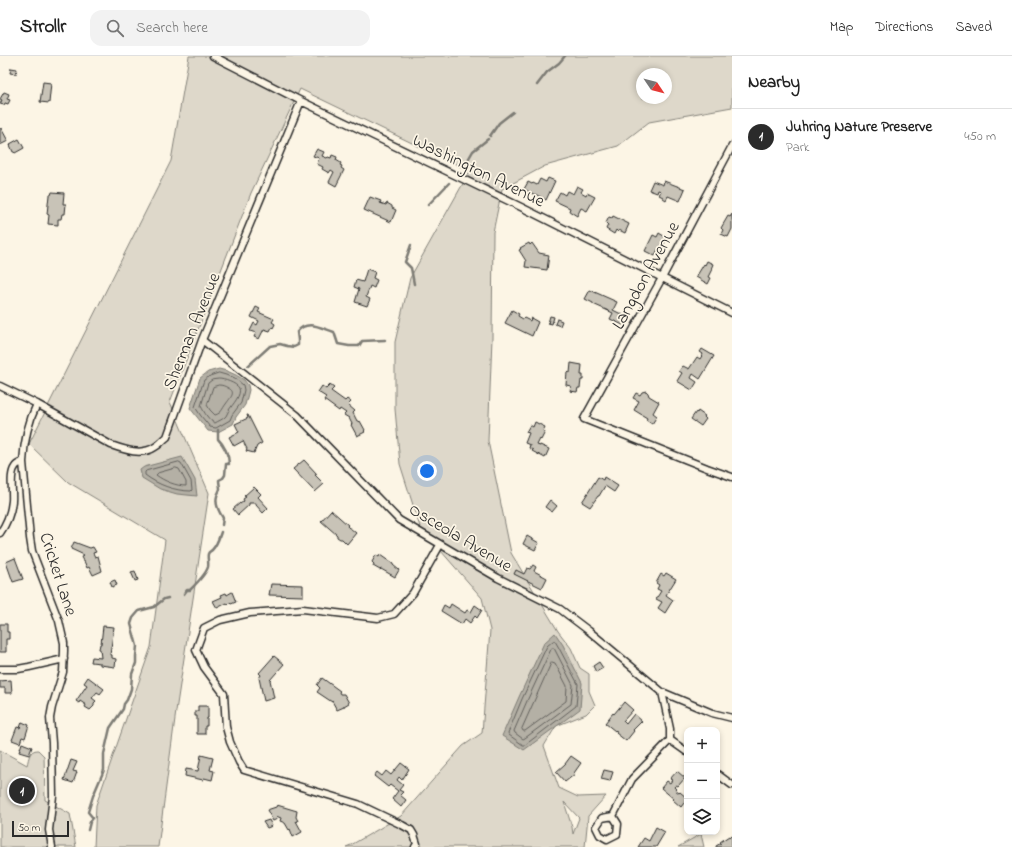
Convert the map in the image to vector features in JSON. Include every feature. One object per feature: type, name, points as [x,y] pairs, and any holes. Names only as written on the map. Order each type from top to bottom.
[{"type":"street","name":"Washington Avenue","points":[[213,56],[301,101],[521,207],[732,313]]},
{"type":"street","name":"Sherman Avenue","points":[[0,386],[37,404],[111,445],[145,452],[155,448],[167,437],[202,340],[301,101]]},
{"type":"street","name":"Langdon Avenue","points":[[732,146],[662,278],[584,419],[732,477]]},
{"type":"street","name":"Osceola Avenue","points":[[202,340],[297,415],[399,520],[498,578],[560,609],[590,631],[662,692],[712,713],[732,718]]},
{"type":"street","name":"Cricket Lane","points":[[37,404],[32,414],[28,429],[23,462],[30,538],[32,551],[59,621],[64,643],[63,672],[50,718],[53,796],[49,830],[52,847]]},
{"type":"street","points":[[0,533],[5,526],[11,508],[13,471],[17,464],[23,462]]},
{"type":"street","points":[[415,847],[417,844],[410,830],[358,804],[244,770],[239,762],[228,735],[226,727],[224,694],[204,667],[196,650],[204,628],[220,620],[250,613],[303,609],[378,618],[394,614],[413,593],[440,545]]},
{"type":"street","points":[[0,669],[18,669],[64,659]]},
{"type":"street","points":[[613,816],[632,779],[670,740],[670,729],[662,692]]},
{"type":"street","points":[[670,740],[684,750]]},
{"type":"street","points":[[720,776],[732,785]]},
{"type":"shaded area","points":[[189,56],[732,56],[732,107],[649,122],[618,146],[545,166],[502,189],[493,232],[492,338],[488,441],[511,553],[558,631],[571,648],[580,668],[589,674],[589,691],[595,705],[586,714],[556,726],[544,746],[559,788],[578,797],[606,796],[588,816],[585,847],[346,847],[401,816],[463,746],[482,733],[490,630],[482,598],[420,527],[400,464],[395,409],[395,342],[410,278],[470,171],[300,89],[251,193],[170,402],[209,493],[176,711],[158,847],[94,847],[96,805],[151,647],[165,540],[68,482],[29,444],[171,161]],"holes":[[[564,802],[579,818],[573,834]]]},
{"type":"shaded area","points":[[0,750],[27,765],[33,751],[38,750],[44,756],[45,800],[70,814],[76,847],[0,847]]},
{"type":"shaded area","points":[[699,835],[701,835],[704,847],[678,847]]},
{"type":"water","points":[[219,369],[227,371],[244,380],[248,385],[249,390],[245,405],[236,417],[233,424],[218,432],[208,431],[190,408],[200,378],[208,372]]},
{"type":"water","points":[[182,457],[195,480],[197,496],[177,494],[160,489],[142,478],[140,470],[144,467]]},
{"type":"water","points":[[555,633],[563,645],[582,683],[580,709],[524,750],[502,736],[544,643]]},
{"type":"building","points":[[11,68],[17,69],[16,74],[10,73]]},
{"type":"building","points":[[43,82],[51,83],[49,103],[40,102]]},
{"type":"building","points":[[4,92],[9,94],[7,99],[10,100],[8,104],[5,103],[4,105],[0,104],[2,100],[0,99]]},
{"type":"building","points":[[1,128],[8,141],[0,145],[0,129]]},
{"type":"building","points":[[19,139],[24,148],[15,153],[13,152],[10,144]]},
{"type":"building","points":[[317,149],[324,152],[322,156],[331,158],[332,155],[337,157],[336,160],[341,163],[341,168],[344,170],[336,186],[329,182],[334,172],[331,170],[329,173],[317,164],[319,158],[313,156]]},
{"type":"building","points":[[548,178],[555,181],[546,200],[524,189],[528,182],[537,185],[540,179],[546,182]]},
{"type":"building","points":[[653,181],[663,185],[664,181],[685,189],[680,201],[668,196],[666,200],[659,195],[661,191],[658,190],[657,193],[649,190]]},
{"type":"building","points":[[577,186],[583,189],[581,192],[595,197],[587,211],[581,208],[577,216],[569,211],[570,208],[555,201],[560,192],[565,195],[567,191],[573,194]]},
{"type":"building","points":[[52,192],[64,193],[63,204],[66,204],[65,214],[62,214],[61,219],[58,219],[58,225],[48,224],[49,215],[47,214],[49,195],[51,195]]},
{"type":"building","points":[[370,197],[381,201],[380,203],[386,205],[387,203],[396,210],[391,222],[364,210]]},
{"type":"building","points":[[732,214],[732,229],[728,237],[721,234],[723,230],[721,228],[728,216],[730,217]]},
{"type":"building","points":[[613,216],[629,224],[625,233],[619,230],[618,232],[616,230],[614,234],[606,229],[608,225],[606,223],[609,217],[612,218]]},
{"type":"building","points":[[659,233],[667,238],[664,244],[663,243],[658,249],[655,256],[645,251],[653,235],[657,237]]},
{"type":"building","points":[[529,243],[530,245],[532,243],[539,253],[549,255],[547,270],[525,267],[526,261],[519,250]]},
{"type":"building","points":[[707,261],[713,264],[708,277],[711,278],[708,284],[696,277]]},
{"type":"building","points":[[367,269],[375,272],[373,278],[377,280],[374,288],[370,286],[366,297],[370,299],[367,306],[355,302],[359,289],[354,287],[356,280],[363,282]]},
{"type":"building","points":[[590,290],[617,302],[613,310],[627,317],[623,325],[610,319],[613,313],[585,299]]},
{"type":"building","points":[[256,307],[260,309],[258,312],[274,319],[272,322],[275,324],[270,331],[264,329],[259,339],[254,337],[256,333],[250,331],[254,323],[257,325],[259,321],[251,317]]},
{"type":"building","points":[[512,310],[519,314],[518,316],[523,319],[524,318],[530,321],[531,318],[538,322],[532,336],[505,323]]},
{"type":"building","points":[[550,316],[554,317],[552,324],[548,323]]},
{"type":"building","points":[[557,319],[562,321],[560,326],[555,324]]},
{"type":"building","points":[[702,349],[714,356],[700,379],[693,374],[691,378],[697,382],[692,390],[677,381],[682,373],[679,371],[683,366],[689,369],[697,357],[700,359],[703,354],[700,352]]},
{"type":"building","points":[[571,363],[582,365],[581,375],[583,375],[583,380],[581,380],[580,388],[578,388],[577,392],[570,391],[571,386],[566,385],[567,372],[570,373]]},
{"type":"building","points":[[330,385],[334,388],[331,391],[345,401],[347,399],[351,402],[348,405],[355,411],[353,413],[357,421],[360,421],[365,432],[357,436],[349,418],[344,415],[346,413],[340,409],[339,411],[324,400],[326,397],[318,392],[322,386],[326,389]]},
{"type":"building","points":[[646,391],[649,396],[659,402],[653,413],[657,416],[652,424],[646,420],[647,418],[634,410],[639,401],[633,398],[636,393],[640,395],[642,392]]},
{"type":"building","points":[[698,411],[705,416],[704,417],[706,419],[701,426],[691,419]]},
{"type":"building","points":[[247,415],[262,443],[257,446],[254,453],[246,451],[247,449],[243,441],[234,446],[229,437],[239,432],[235,424],[248,418]]},
{"type":"building","points":[[535,422],[545,427],[543,431],[545,432],[537,445],[549,449],[545,458],[532,451],[533,450],[529,448],[530,445],[525,443],[529,433],[526,432],[530,425],[533,427]]},
{"type":"building","points":[[304,460],[324,484],[315,492],[293,469]]},
{"type":"building","points":[[598,477],[603,480],[604,477],[618,486],[614,492],[605,486],[590,507],[582,502]]},
{"type":"building","points":[[254,487],[261,494],[258,497],[268,508],[263,513],[256,503],[249,503],[249,505],[238,515],[233,509],[244,501],[243,499],[246,497],[244,496]]},
{"type":"building","points":[[550,500],[557,506],[552,512],[545,507]]},
{"type":"building","points":[[331,510],[356,533],[347,544],[342,539],[337,537],[337,535],[321,521]]},
{"type":"building","points":[[527,536],[539,543],[535,550],[523,544]]},
{"type":"building","points":[[74,542],[90,548],[93,547],[96,552],[93,553],[95,557],[98,556],[102,571],[93,575],[81,557],[84,555],[71,549]]},
{"type":"building","points":[[376,555],[379,557],[380,555],[399,570],[395,577],[373,566],[374,564],[372,562]]},
{"type":"building","points":[[15,558],[23,579],[13,582],[6,562]]},
{"type":"building","points":[[533,565],[536,567],[534,571],[547,578],[542,588],[514,574],[516,570],[524,574],[527,568],[530,569]]},
{"type":"building","points":[[135,571],[138,580],[135,581],[131,572]]},
{"type":"building","points":[[666,573],[676,579],[666,595],[673,600],[665,613],[658,608],[662,602],[656,599],[661,591],[657,589],[659,585],[656,583],[661,574],[664,576]]},
{"type":"building","points":[[115,580],[117,585],[112,587],[110,582]]},
{"type":"building","points":[[271,584],[303,585],[303,596],[269,595]]},
{"type":"building","points":[[232,592],[236,602],[231,604],[227,603],[217,608],[213,601],[222,597],[221,595],[226,593],[227,595]]},
{"type":"building","points":[[451,604],[465,613],[467,610],[471,612],[475,605],[482,610],[477,618],[475,616],[470,623],[465,619],[462,624],[441,611],[444,605],[449,608]]},
{"type":"building","points":[[0,624],[7,624],[7,632],[9,632],[9,639],[6,639],[6,652],[0,652]]},
{"type":"building","points":[[103,626],[114,627],[110,655],[112,655],[112,658],[116,659],[115,667],[91,662],[92,657],[101,658],[99,649]]},
{"type":"building","points":[[274,656],[284,664],[270,680],[274,698],[264,701],[259,678],[261,675],[259,673]]},
{"type":"building","points":[[599,662],[603,668],[596,672],[593,666]]},
{"type":"building","points":[[88,677],[104,689],[100,694],[97,692],[92,698],[96,701],[90,710],[80,701],[79,703],[76,701],[87,685],[84,683]]},
{"type":"building","points":[[322,678],[340,691],[340,694],[344,694],[349,703],[337,710],[332,701],[317,692],[320,688],[317,685]]},
{"type":"building","points":[[11,680],[12,693],[5,693],[5,688],[0,688],[0,681]]},
{"type":"building","points":[[624,702],[633,710],[623,721],[626,724],[634,714],[642,721],[633,730],[634,731],[626,741],[616,733],[616,730],[615,731],[605,723]]},
{"type":"building","points":[[198,706],[208,706],[208,718],[207,726],[205,726],[205,734],[197,734],[197,716],[195,716],[195,711],[198,711]]},
{"type":"building","points":[[22,722],[29,725],[25,738],[22,737],[20,743],[12,740],[17,727],[20,728]]},
{"type":"building","points":[[22,743],[32,747],[29,755],[19,752]]},
{"type":"building","points":[[201,755],[213,758],[210,770],[214,771],[212,780],[204,778],[203,780],[185,776],[186,769],[198,771]]},
{"type":"building","points":[[571,756],[581,763],[574,773],[575,774],[565,782],[556,772]]},
{"type":"building","points":[[71,760],[77,762],[73,771],[77,772],[73,783],[64,780]]},
{"type":"building","points":[[401,763],[409,769],[402,780],[399,777],[397,780],[403,785],[399,790],[403,792],[400,795],[406,800],[401,807],[392,799],[398,791],[390,785],[388,787],[374,776],[377,772],[382,776],[386,771],[391,775]]},
{"type":"building","points":[[604,770],[613,772],[610,781],[601,779]]},
{"type":"building","points":[[677,771],[684,777],[678,786],[676,785],[674,787],[676,789],[675,790],[684,795],[684,803],[681,807],[661,788],[667,781],[670,783],[672,780],[670,779]]},
{"type":"building","points":[[277,805],[297,811],[296,817],[298,821],[296,821],[302,832],[293,837],[290,829],[289,830],[285,823],[280,821],[281,818],[276,816],[277,819],[273,821],[267,810],[276,807]]},
{"type":"building","points":[[269,820],[272,826],[267,828],[263,822]]},
{"type":"building","points":[[656,827],[665,832],[656,847],[638,847],[644,838],[649,841]]},
{"type":"building","points":[[732,835],[732,847],[716,847],[721,843],[720,842]]},
{"type":"waterway","points":[[537,85],[547,72],[559,63],[565,56]]},
{"type":"waterway","points":[[490,136],[499,123],[513,112]]},
{"type":"waterway","points":[[465,165],[473,151],[488,139]]},
{"type":"waterway","points":[[428,205],[449,183]]},
{"type":"waterway","points":[[411,245],[405,262],[411,268],[414,284]]},
{"type":"waterway","points":[[248,366],[270,346],[280,344],[294,347],[298,345],[297,332],[301,328],[310,325],[334,332],[338,344],[359,346],[362,341],[385,340]]},
{"type":"waterway","points":[[218,430],[218,439],[226,450],[229,464],[226,464],[225,475],[219,480],[220,489],[217,496],[218,507],[223,518],[222,525]]},
{"type":"waterway","points":[[184,594],[187,590],[190,590],[205,573],[208,567],[208,554],[218,541],[221,532]]},
{"type":"waterway","points":[[88,830],[90,822],[93,818],[88,812],[104,770],[104,754],[110,728],[123,709],[131,689],[132,674],[136,663],[137,646],[131,624],[133,618],[139,611],[154,607],[164,599],[168,598]]},
{"type":"place","name":"Juhring Nature Preserve","points":[[22,791]]}]
